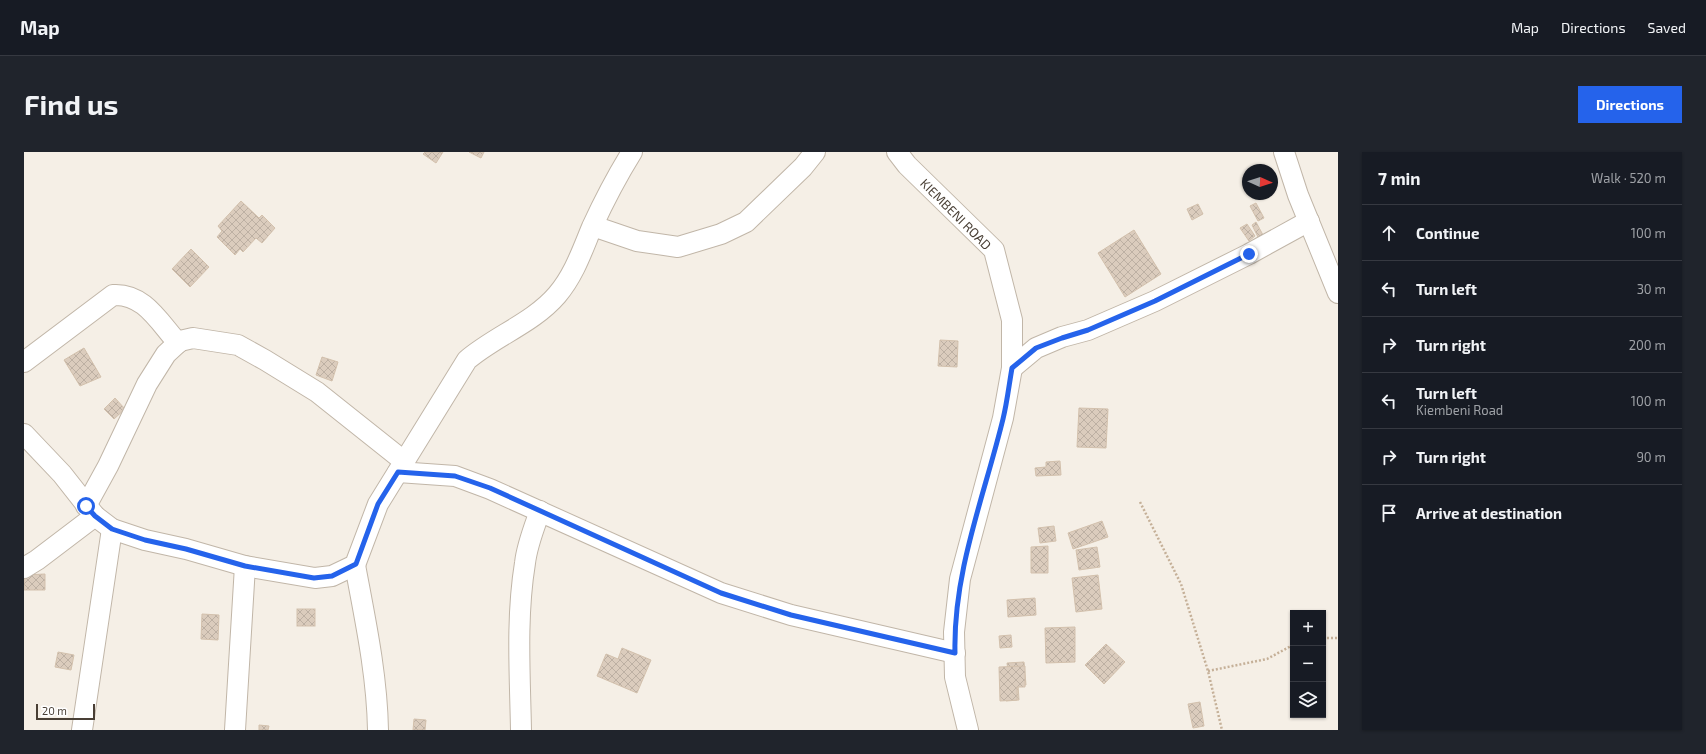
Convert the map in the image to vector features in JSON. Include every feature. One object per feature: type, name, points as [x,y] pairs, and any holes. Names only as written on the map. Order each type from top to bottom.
[{"type":"street","points":[[378,730],[378,706],[356,564],[378,504],[467,360],[479,349],[538,313],[557,295],[571,277],[593,226],[617,177],[632,152]]},
{"type":"street","points":[[593,226],[637,241],[678,247],[721,234],[746,222],[803,166],[815,152]]},
{"type":"street","name":"KIEMBENI ROAD","points":[[897,152],[908,165],[994,250],[1012,320],[1012,368],[1003,418],[960,579],[954,632],[955,677],[968,730]]},
{"type":"street","points":[[1284,152],[1298,195],[1338,293]]},
{"type":"street","points":[[1012,368],[1036,348],[1088,330],[1155,301],[1249,254],[1309,221]]},
{"type":"street","points":[[24,362],[113,295],[124,294],[136,299],[158,319],[178,343]]},
{"type":"street","points":[[24,568],[38,560],[90,511],[108,466],[147,384],[166,354],[178,343],[193,338],[238,345],[318,392],[402,467],[455,476],[490,488],[600,540],[721,593],[791,615],[955,653]]},
{"type":"street","points":[[24,434],[62,474],[90,511],[112,529],[145,540],[186,549],[245,566],[314,578],[332,576],[356,564]]},
{"type":"street","points":[[521,730],[520,623],[522,594],[525,563],[529,543],[540,511]]},
{"type":"street","points":[[82,730],[112,529]]},
{"type":"street","points":[[235,730],[245,566]]},
{"type":"path","points":[[1140,502],[1181,584],[1208,672],[1222,730]]},
{"type":"path","points":[[1326,638],[1338,638]]},
{"type":"path","points":[[1208,672],[1267,659],[1291,646]]},
{"type":"building","points":[[425,152],[443,152],[436,163],[423,154]]},
{"type":"building","points":[[469,152],[484,152],[481,158]]},
{"type":"building","points":[[241,201],[259,218],[262,215],[275,228],[262,243],[256,238],[243,252],[240,249],[235,255],[217,237],[222,231],[218,226]]},
{"type":"building","points":[[1256,203],[1264,218],[1258,221],[1250,206]]},
{"type":"building","points":[[1198,204],[1203,214],[1192,220],[1187,209]]},
{"type":"building","points":[[1256,222],[1263,235],[1258,237],[1252,225]]},
{"type":"building","points":[[1247,224],[1255,236],[1249,241],[1240,228]]},
{"type":"building","points":[[1134,230],[1161,274],[1125,297],[1098,253]]},
{"type":"building","points":[[191,249],[209,267],[190,287],[172,269]]},
{"type":"building","points":[[940,340],[958,341],[957,367],[938,366]]},
{"type":"building","points":[[84,348],[101,377],[80,386],[64,360]]},
{"type":"building","points":[[322,357],[338,362],[332,381],[316,375]]},
{"type":"building","points":[[115,398],[125,409],[114,419],[104,409]]},
{"type":"building","points":[[1079,408],[1108,409],[1106,448],[1077,447]]},
{"type":"building","points":[[1060,461],[1061,475],[1036,476],[1035,468],[1046,467],[1046,462]]},
{"type":"building","points":[[1102,521],[1108,537],[1073,549],[1068,533]]},
{"type":"building","points":[[1054,526],[1056,541],[1040,543],[1038,528]]},
{"type":"building","points":[[1048,546],[1048,573],[1031,573],[1031,547]]},
{"type":"building","points":[[1097,547],[1100,567],[1079,570],[1076,550]]},
{"type":"building","points":[[45,574],[45,590],[24,590],[24,575]]},
{"type":"building","points":[[1098,575],[1102,609],[1076,612],[1072,578]]},
{"type":"building","points":[[1035,598],[1036,615],[1008,617],[1007,600]]},
{"type":"building","points":[[297,609],[315,609],[315,626],[297,626]]},
{"type":"building","points":[[202,614],[219,615],[218,640],[201,639]]},
{"type":"building","points":[[1075,627],[1075,662],[1046,663],[1045,628]]},
{"type":"building","points":[[1011,635],[1012,647],[1000,648],[999,636]]},
{"type":"building","points":[[1106,644],[1125,662],[1104,684],[1085,665]]},
{"type":"building","points":[[622,648],[651,660],[637,693],[597,676],[606,654],[618,659]]},
{"type":"building","points":[[58,652],[74,655],[71,670],[55,667]]},
{"type":"building","points":[[1024,662],[1026,685],[1018,685],[1019,700],[1006,701],[1005,680],[1002,680],[1001,672],[1008,671],[1007,663]]},
{"type":"building","points":[[1025,666],[1025,687],[1017,687],[1017,700],[1000,701],[999,667]]},
{"type":"building","points":[[1200,702],[1204,726],[1193,728],[1188,704]]},
{"type":"building","points":[[414,719],[426,720],[425,730],[413,730]]},
{"type":"building","points":[[259,725],[269,726],[268,730],[259,730]]},
{"type":"route","points":[[86,506],[95,516],[112,529],[145,540],[186,549],[245,566],[314,578],[332,576],[356,564],[378,504],[398,472],[455,476],[490,488],[600,540],[721,593],[791,615],[955,653],[954,632],[960,579],[1003,418],[1012,368],[1036,348],[1088,330],[1155,301],[1249,254]]}]
